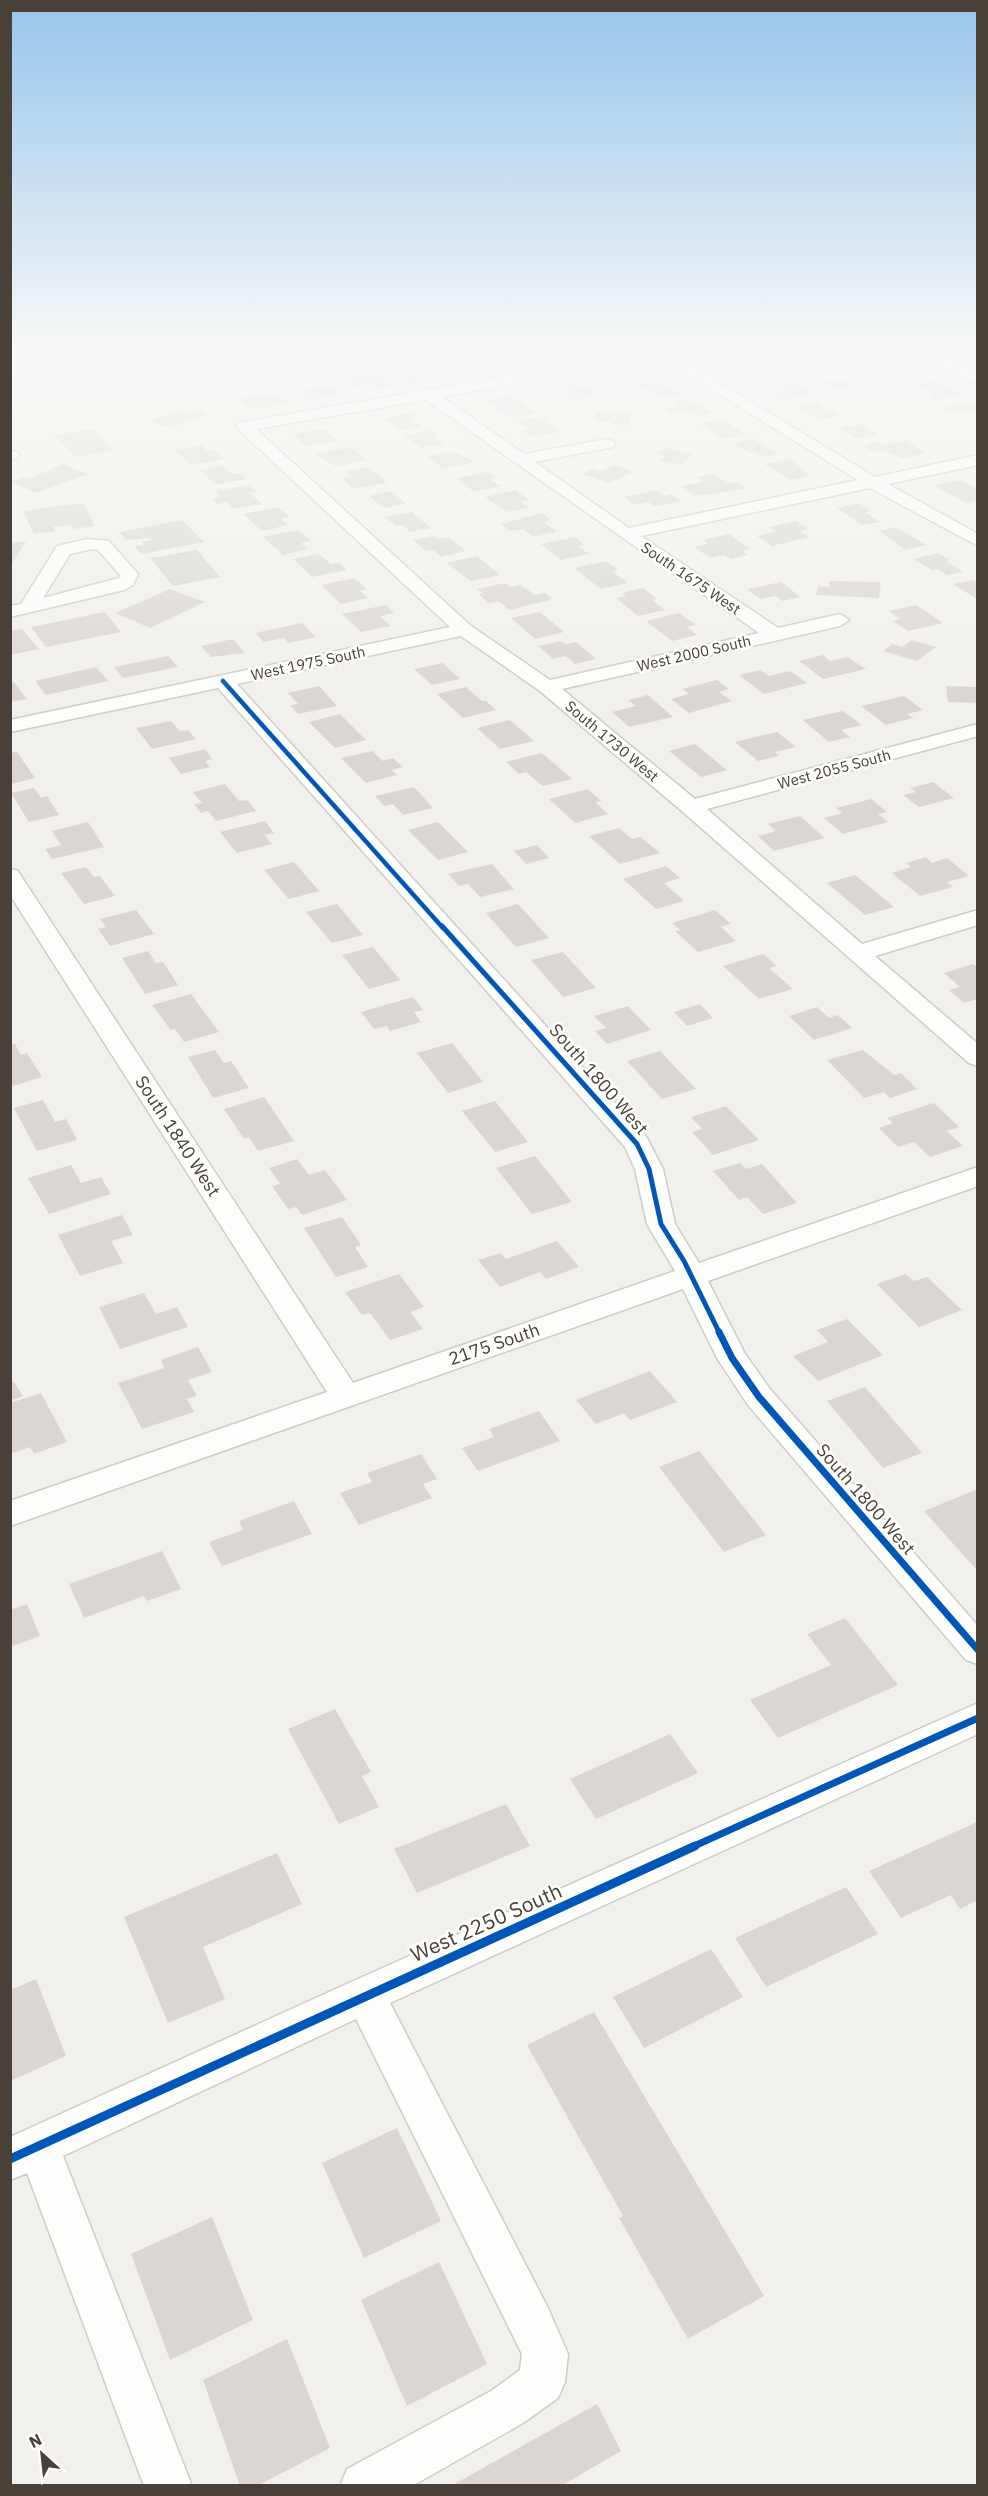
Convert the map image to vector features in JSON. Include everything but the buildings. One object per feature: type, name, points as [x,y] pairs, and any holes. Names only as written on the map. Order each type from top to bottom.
[{"type":"street","name":"South 1730 West","points":[[290,468],[464,630],[547,687],[691,807],[978,1059]]},
{"type":"street","name":"South 1675 West","points":[[533,468],[775,635]]},
{"type":"street","points":[[850,468],[978,542]]},
{"type":"street","points":[[626,534],[940,468]]},
{"type":"street","points":[[103,545],[129,574],[128,581],[118,586],[19,610],[63,550],[72,546],[103,545]]},
{"type":"street","name":"West 2000 South","points":[[547,687],[840,620]]},
{"type":"street","name":"West 1975 South","points":[[10,726],[464,630]]},
{"type":"street","name":"South 1800 West","points":[[223,681],[637,1144],[649,1169],[661,1224],[692,1276],[732,1358],[759,1397],[978,1650]]},
{"type":"street","name":"West 2055 South","points":[[691,807],[978,730]]},
{"type":"street","name":"South 1840 West","points":[[10,876],[345,1395]]},
{"type":"street","points":[[856,954],[978,917]]},
{"type":"street","name":"2175 South","points":[[10,1514],[345,1395],[978,1176]]},
{"type":"street","name":"West 2250 South","points":[[24,2152],[978,1718]]},
{"type":"street","points":[[364,2486],[507,2407],[542,2382],[545,2354],[531,2322],[365,1995]]},
{"type":"street","points":[[24,2152],[168,2486]]},
{"type":"cycle path","points":[[223,681],[637,1144],[649,1169],[661,1224],[684,1261],[732,1358],[759,1397],[978,1650]]},
{"type":"cycle path","points":[[10,2159],[365,1995],[978,1718]]}]
